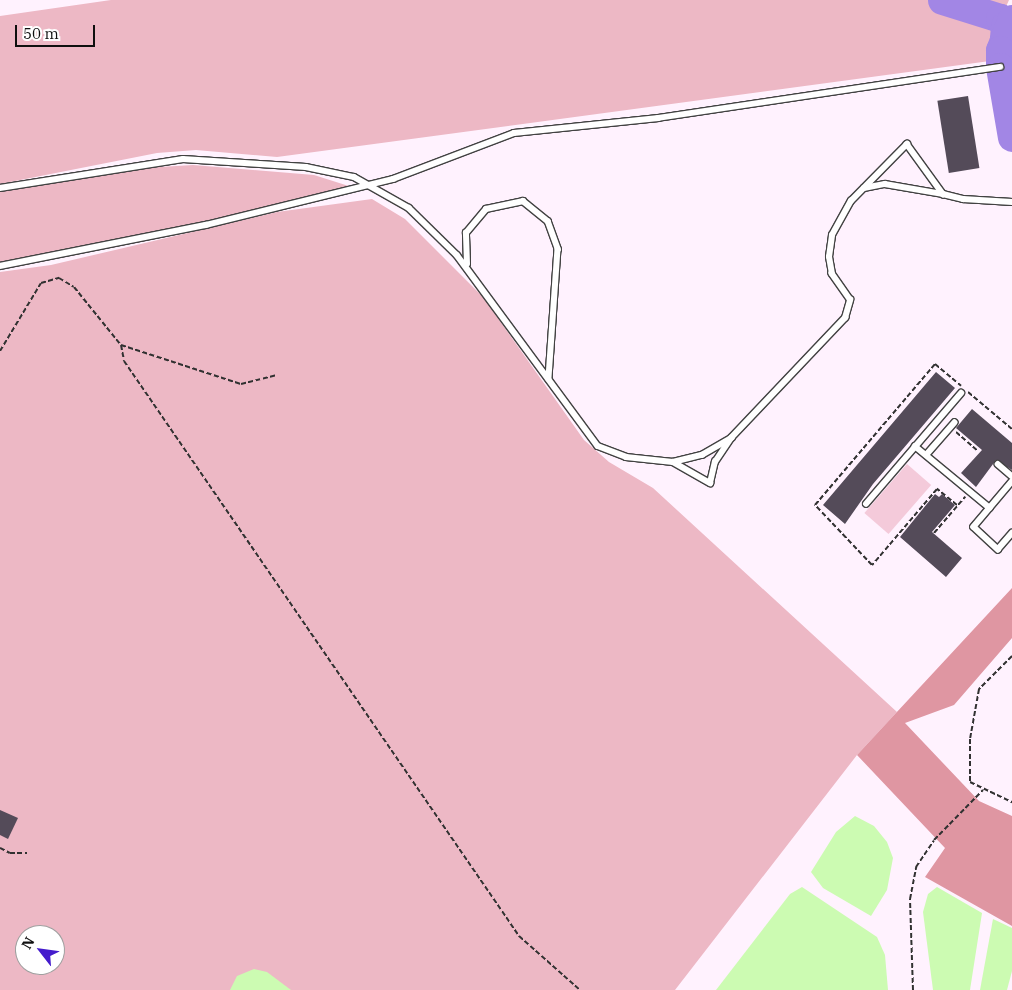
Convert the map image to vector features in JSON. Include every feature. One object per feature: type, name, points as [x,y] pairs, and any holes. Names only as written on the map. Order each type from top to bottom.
[{"type":"lane","points":[[0,266],[197,227],[370,184],[514,133],[658,118],[1000,67]]},
{"type":"lane","points":[[673,462],[710,483],[715,462],[731,438],[850,310],[850,300],[832,274],[829,257],[832,235],[851,201],[907,144],[943,194]]},
{"type":"lane","points":[[0,188],[138,163],[217,158],[339,172],[370,184],[409,208],[470,272],[598,446],[626,456],[673,462],[702,455],[731,438]]},
{"type":"lane","points":[[864,188],[885,184],[943,194],[963,200],[1012,202]]},
{"type":"lane","points":[[470,272],[464,255],[466,233],[486,209],[524,201],[548,221],[558,249],[549,379]]},
{"type":"lane","points":[[866,504],[961,393]]},
{"type":"lane","points":[[926,455],[952,425]]},
{"type":"lane","points":[[915,446],[990,508]]},
{"type":"lane","points":[[998,464],[1012,476]]},
{"type":"lane","points":[[1012,482],[974,527],[998,549],[1012,533]]},
{"type":"path","points":[[0,351],[35,290],[50,278],[59,278],[74,287],[120,345],[124,361],[519,936],[580,990]]},
{"type":"path","points":[[120,345],[241,384],[276,375]]},
{"type":"path","points":[[952,425],[978,451]]},
{"type":"path","points":[[934,533],[965,497]]},
{"type":"path","points":[[1012,656],[979,688],[970,739],[970,782],[983,790],[1012,802]]},
{"type":"path","points":[[913,990],[910,899],[916,867],[941,833],[983,790]]},
{"type":"path","points":[[0,848],[10,853],[27,853]]},
{"type":"shaded area","points":[[111,0],[1009,0],[992,38],[990,61],[277,157],[196,150],[157,153],[0,184],[0,16]]},
{"type":"shaded area","points":[[193,165],[314,175],[355,188],[153,237],[0,266],[0,192],[127,169]]},
{"type":"shaded area","points":[[372,199],[405,219],[483,297],[584,440],[609,462],[653,488],[897,712],[857,755],[675,990],[0,990],[0,272],[51,265],[277,212]]},
{"type":"shaded area","points":[[907,464],[931,485],[889,534],[864,513]]},
{"type":"shaded area","points":[[1012,588],[1012,638],[954,705],[905,723],[979,801],[1012,816],[1012,926],[925,877],[945,848],[857,755]]},
{"type":"shaded area","points":[[855,816],[874,826],[887,842],[893,858],[887,890],[871,916],[823,888],[811,872],[836,832]]},
{"type":"shaded area","points":[[802,887],[877,937],[885,955],[888,990],[716,990],[790,894]]},
{"type":"shaded area","points":[[937,887],[982,913],[970,990],[933,990],[923,912],[928,894]]},
{"type":"shaded area","points":[[993,919],[1012,928],[1012,971],[1007,990],[980,990]]},
{"type":"shaded area","points":[[254,969],[267,972],[291,990],[230,990],[237,976]]},
{"type":"building","points":[[968,96],[979,168],[949,173],[937,101]]},
{"type":"building","points":[[936,372],[955,388],[873,484],[845,524],[823,505]]},
{"type":"building","points":[[972,409],[1012,443],[1012,470],[996,460],[976,487],[961,473],[982,450],[956,428]]},
{"type":"building","points":[[935,494],[939,497],[942,494],[955,505],[932,532],[962,558],[946,577],[900,537]]},
{"type":"building","points":[[0,810],[18,818],[8,839],[0,835]]},
{"type":"taxiway","points":[[942,0],[1000,18],[1005,26],[1004,38]]},
{"type":"taxiway","points":[[1012,19],[1000,50],[1000,67],[1012,137]]}]
